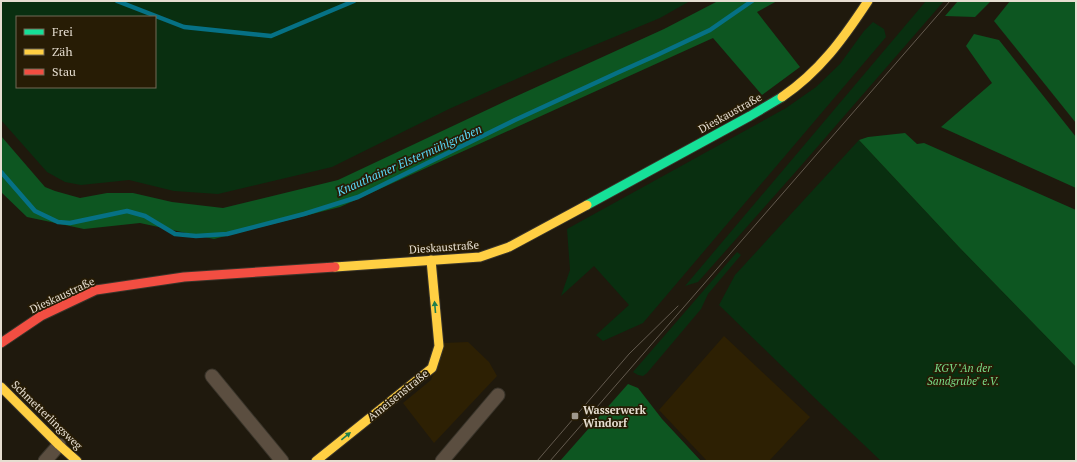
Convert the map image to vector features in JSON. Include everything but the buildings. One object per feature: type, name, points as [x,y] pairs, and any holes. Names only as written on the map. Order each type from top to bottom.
[{"type":"main road","name":"Dieskaustraße","points":[[1,343],[41,316],[96,290],[184,277],[480,257],[509,247],[788,94],[819,68],[832,53],[868,1]]},
{"type":"main road","name":"Ameisenstraße","points":[[316,461],[432,368],[439,346],[431,260]]},
{"type":"main road","name":"Schmetterlingsweg","points":[[1,387],[77,461]]},
{"type":"street","points":[[212,376],[282,461]]},
{"type":"street","points":[[442,461],[498,395]]},
{"type":"street","points":[[45,461],[59,445]]},
{"type":"shaded area","points":[[724,336],[810,417],[769,461],[707,461],[659,410]]},
{"type":"shaded area","points":[[468,342],[489,362],[497,376],[434,443],[403,403],[431,380],[444,343]]},
{"type":"green space","points":[[1,1],[690,1],[660,18],[561,59],[449,109],[332,167],[218,194],[174,191],[129,180],[81,185],[65,182],[47,172],[1,120]]},
{"type":"green space","points":[[718,1],[777,1],[757,12],[800,67],[762,95],[713,38],[340,207],[214,239],[140,223],[84,229],[27,217],[1,192],[1,136],[45,187],[80,198],[107,193],[133,193],[172,202],[223,208],[338,180],[664,29]]},
{"type":"green space","points":[[926,1],[944,1],[698,282],[685,286]]},
{"type":"green space","points":[[958,1],[991,1],[975,17],[945,16]]},
{"type":"green space","points":[[1010,1],[1076,1],[1076,123],[994,21]]},
{"type":"green space","points":[[873,22],[884,29],[886,37],[643,323],[603,341],[596,335],[629,305],[594,266],[561,296],[570,270],[567,229],[786,108],[816,87],[840,64],[864,31]]},
{"type":"green space","points":[[974,34],[999,40],[1076,137],[1076,188],[941,127],[992,83],[966,46]]},
{"type":"green space","points":[[905,133],[917,144],[924,143],[1076,210],[1076,367],[959,247],[859,140],[868,137]]},
{"type":"green space","name":"KGV \"An der Sandgrube\" e.V.","points":[[859,140],[959,247],[1076,367],[1076,461],[881,461],[719,305],[735,275]]},
{"type":"green space","points":[[737,252],[741,255],[708,294],[701,309],[647,373],[643,376],[633,372]]},
{"type":"green space","points":[[628,384],[638,388],[662,419],[701,461],[560,461]]},
{"type":"waterway","points":[[117,1],[156,16]]},
{"type":"waterway","points":[[156,16],[184,27],[271,36],[354,1]]},
{"type":"waterway","name":"Knauthainer Elstermühlgraben","points":[[1,172],[35,211],[58,222],[70,223],[127,211],[145,216],[175,234],[196,236],[227,234],[304,214],[358,197],[515,120],[710,30],[752,1]]},
{"type":"tram line","points":[[550,461],[950,1]]},
{"type":"tram line","points":[[537,461],[629,354],[678,306]]},
{"type":"traffic: fast","points":[[587,205],[782,97]]},
{"type":"traffic: slow","points":[[782,97],[796,87],[830,54],[868,1]]},
{"type":"traffic: slow","points":[[335,267],[480,257],[509,247],[587,205]]},
{"type":"traffic: slow","points":[[316,461],[432,368],[439,346],[431,260]]},
{"type":"traffic: slow","points":[[1,387],[77,461]]},
{"type":"traffic: jam","points":[[1,343],[41,316],[96,290],[184,277],[335,267]]},
{"type":"place","name":"Wasserwerk Windorf","points":[[575,416]]}]
